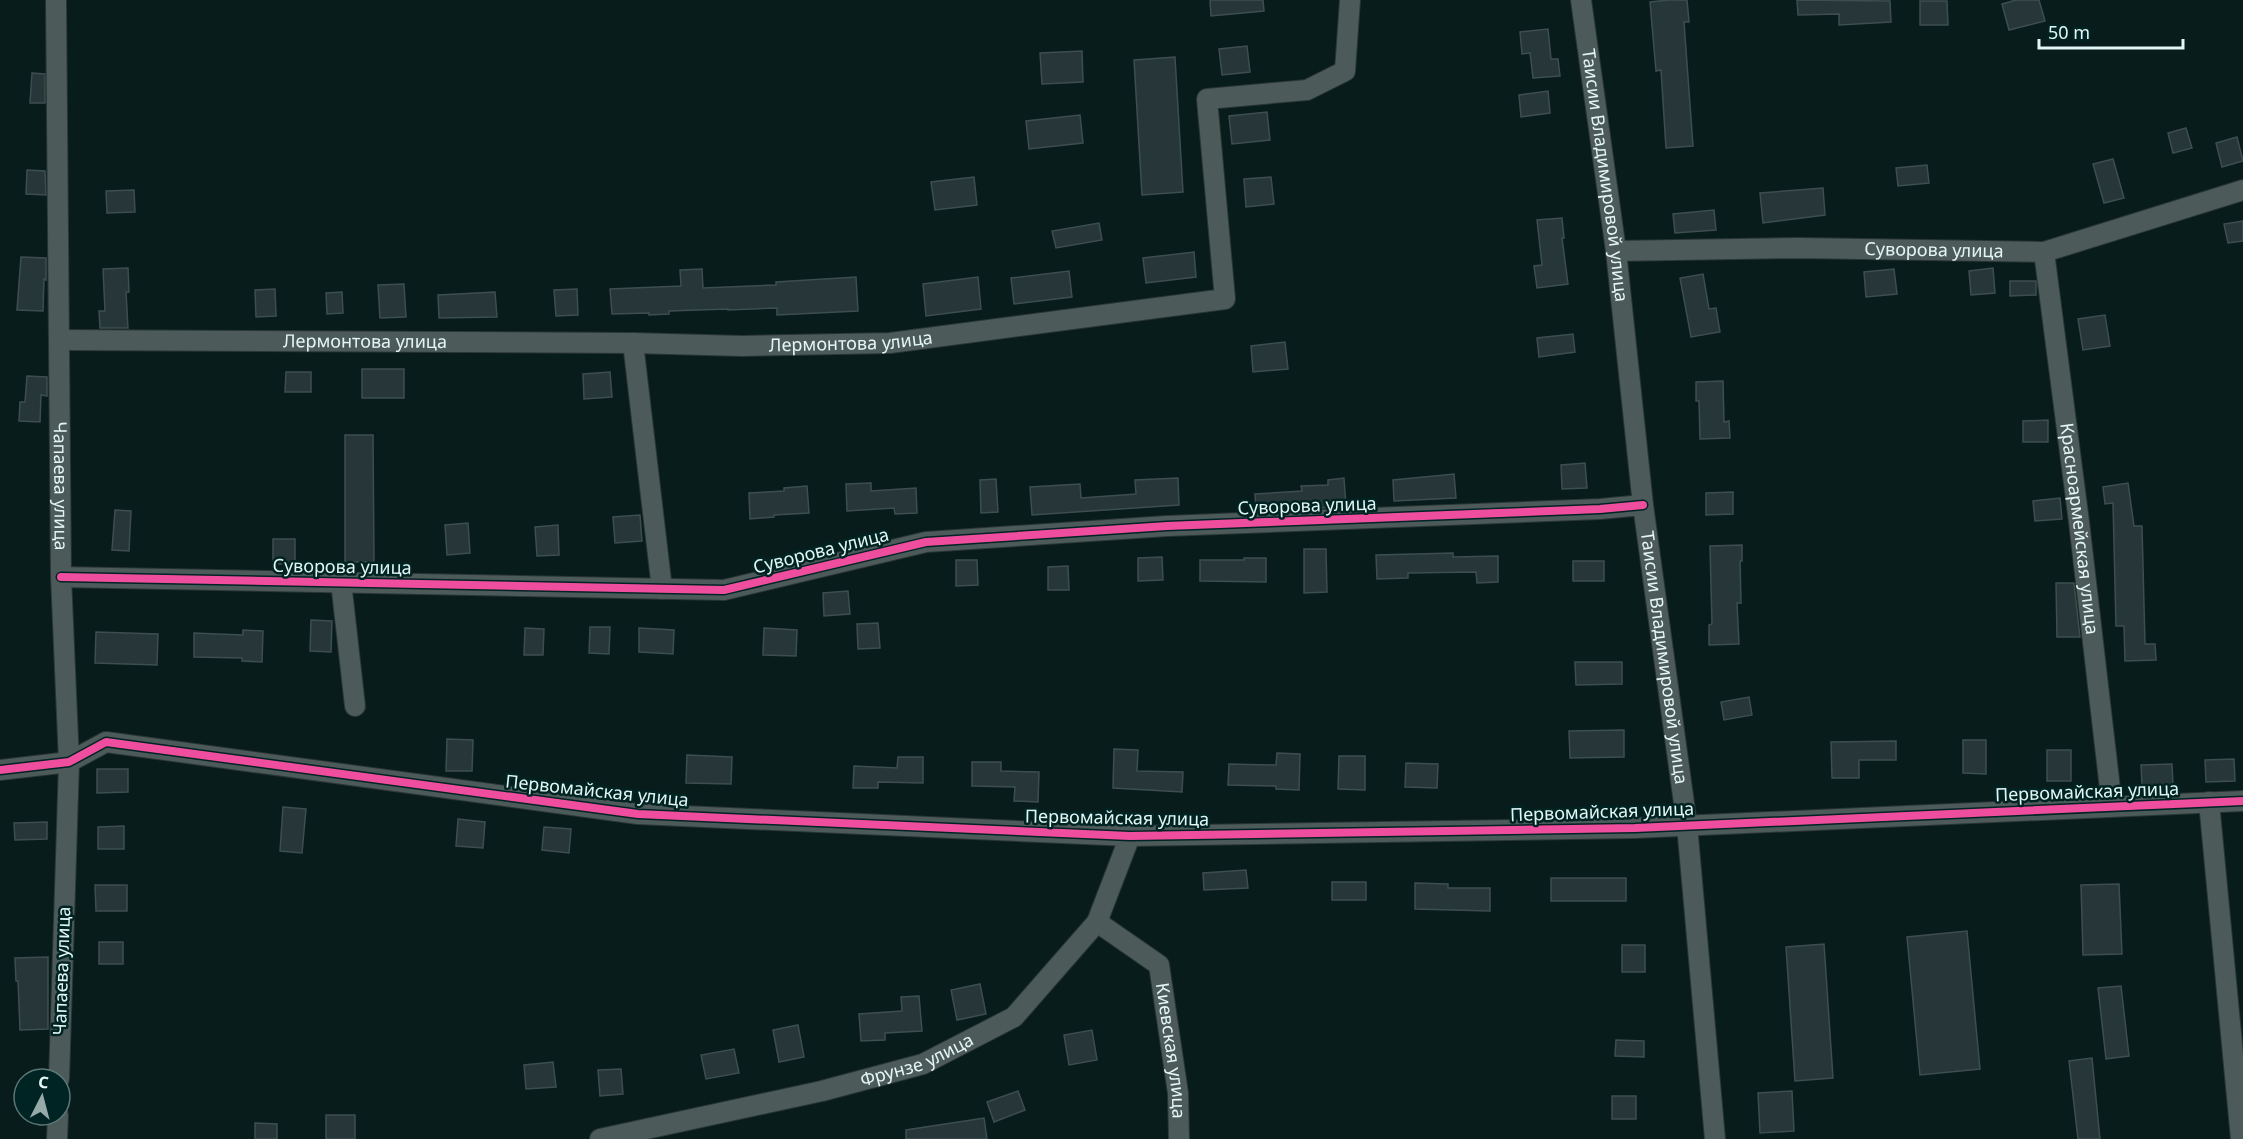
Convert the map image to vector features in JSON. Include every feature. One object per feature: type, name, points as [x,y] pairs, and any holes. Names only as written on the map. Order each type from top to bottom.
[{"type":"street","name":"Чапаева улица","points":[[56,0],[61,577],[69,762],[59,1067]]},
{"type":"street","name":"Лермонтова улица","points":[[59,340],[633,343],[742,346],[890,343],[1225,299],[1207,99],[1307,90],[1345,71],[1350,0]]},
{"type":"street","name":"Таисии Владимировой улица","points":[[1581,0],[1616,251],[1643,505],[1688,825],[1715,1139]]},
{"type":"street","name":"Суворова улица","points":[[1616,251],[1799,248],[2044,252],[2243,190]]},
{"type":"street","name":"Красноармейская улица","points":[[2044,252],[2079,522],[2112,806]]},
{"type":"street","points":[[633,343],[662,589]]},
{"type":"street","name":"Суворова улица","points":[[61,577],[724,590],[926,542],[1167,526],[1588,510],[1643,505]]},
{"type":"street","points":[[341,582],[355,706]]},
{"type":"street","name":"Первомайская улица","points":[[0,770],[69,762],[106,742],[638,814],[1130,836],[1635,828],[2243,801]]},
{"type":"street","points":[[2209,802],[2241,1139]]},
{"type":"street","name":"Фрунзе улица","points":[[600,1139],[822,1091],[923,1064],[1014,1017],[1097,922],[1130,836]]},
{"type":"street","name":"Киевская улица","points":[[1097,922],[1159,964],[1179,1093],[1179,1139]]},
{"type":"building","points":[[1210,0],[1263,0],[1264,11],[1211,16]]},
{"type":"building","points":[[1687,0],[1689,22],[1684,22],[1693,146],[1666,148],[1661,70],[1656,71],[1650,2]]},
{"type":"building","points":[[1797,0],[1890,1],[1891,22],[1839,25],[1839,14],[1798,15]]},
{"type":"building","points":[[2016,0],[2039,0],[2045,21],[2009,30],[2002,4]]},
{"type":"building","points":[[1920,1],[1947,1],[1948,25],[1920,25]]},
{"type":"building","points":[[1548,29],[1551,59],[1558,59],[1560,76],[1533,78],[1530,53],[1522,54],[1520,32]]},
{"type":"building","points":[[1247,46],[1250,72],[1222,75],[1219,49]]},
{"type":"building","points":[[1082,51],[1083,82],[1042,84],[1040,53]]},
{"type":"building","points":[[1175,57],[1183,192],[1142,195],[1134,60]]},
{"type":"building","points":[[32,73],[45,74],[45,103],[30,103]]},
{"type":"building","points":[[1548,91],[1550,113],[1521,117],[1519,95]]},
{"type":"building","points":[[1267,112],[1270,140],[1232,144],[1229,116]]},
{"type":"building","points":[[1080,115],[1083,143],[1029,149],[1026,121]]},
{"type":"building","points":[[2186,128],[2192,148],[2173,153],[2168,133]]},
{"type":"building","points":[[2237,137],[2243,161],[2222,167],[2216,143]]},
{"type":"building","points":[[2113,159],[2124,198],[2104,203],[2093,164]]},
{"type":"building","points":[[1927,165],[1929,183],[1898,186],[1896,168]]},
{"type":"building","points":[[27,170],[45,171],[46,195],[26,194]]},
{"type":"building","points":[[974,177],[977,205],[935,210],[931,182]]},
{"type":"building","points":[[1271,177],[1274,204],[1246,207],[1244,179]]},
{"type":"building","points":[[1823,188],[1825,215],[1763,223],[1760,193]]},
{"type":"building","points":[[134,190],[135,212],[107,213],[106,191]]},
{"type":"building","points":[[1714,210],[1716,230],[1675,233],[1673,214]]},
{"type":"building","points":[[1562,218],[1564,238],[1562,238],[1568,284],[1537,288],[1534,266],[1542,265],[1537,220]]},
{"type":"building","points":[[2243,221],[2243,241],[2228,243],[2224,224]]},
{"type":"building","points":[[1099,223],[1102,240],[1056,248],[1052,231]]},
{"type":"building","points":[[1194,252],[1196,277],[1146,283],[1143,258]]},
{"type":"building","points":[[21,257],[46,258],[43,311],[17,310]]},
{"type":"building","points":[[128,268],[129,292],[126,292],[128,328],[100,328],[99,311],[105,311],[103,269]]},
{"type":"building","points":[[1993,268],[1995,293],[1971,295],[1969,271]]},
{"type":"building","points":[[702,269],[703,288],[776,285],[776,282],[856,277],[858,311],[777,315],[777,308],[669,311],[669,314],[649,315],[649,313],[612,314],[610,289],[681,286],[680,270]]},
{"type":"building","points":[[1894,269],[1897,294],[1866,297],[1864,272]]},
{"type":"building","points":[[1069,271],[1072,297],[1014,304],[1011,278]]},
{"type":"building","points":[[1703,274],[1709,309],[1716,308],[1720,332],[1691,337],[1680,278]]},
{"type":"building","points":[[978,277],[981,309],[926,316],[923,284]]},
{"type":"building","points":[[2010,281],[2036,281],[2036,295],[2010,296]]},
{"type":"building","points":[[404,284],[406,317],[380,318],[378,285]]},
{"type":"building","points":[[275,289],[276,316],[256,317],[255,290]]},
{"type":"building","points":[[577,289],[578,315],[556,316],[554,290]]},
{"type":"building","points":[[342,292],[343,313],[327,314],[326,293]]},
{"type":"building","points":[[495,292],[497,317],[439,318],[438,295]]},
{"type":"building","points":[[2105,315],[2110,346],[2083,350],[2078,319]]},
{"type":"building","points":[[1573,334],[1575,352],[1539,357],[1537,338]]},
{"type":"building","points":[[1285,342],[1288,369],[1253,372],[1251,346]]},
{"type":"building","points":[[362,369],[404,369],[404,398],[362,398]]},
{"type":"building","points":[[286,372],[311,372],[311,392],[285,392]]},
{"type":"building","points":[[610,372],[612,397],[584,399],[583,374]]},
{"type":"building","points":[[27,376],[47,377],[47,396],[41,395],[40,422],[19,421],[20,402],[25,402]]},
{"type":"building","points":[[1723,381],[1724,422],[1729,421],[1730,438],[1700,439],[1696,382]]},
{"type":"building","points":[[2048,420],[2048,442],[2023,442],[2023,421]]},
{"type":"building","points":[[345,435],[373,435],[374,562],[345,562]]},
{"type":"building","points":[[1585,463],[1587,488],[1562,489],[1561,465]]},
{"type":"building","points":[[1454,474],[1456,498],[1394,501],[1393,480]]},
{"type":"building","points":[[1178,478],[1179,505],[1032,515],[1030,487],[1080,484],[1081,498],[1136,494],[1135,480]]},
{"type":"building","points":[[1344,478],[1346,507],[1256,510],[1255,494],[1302,491],[1301,486],[1328,485],[1328,480]]},
{"type":"building","points":[[996,479],[998,512],[981,513],[980,480]]},
{"type":"building","points":[[871,483],[871,491],[916,488],[917,513],[895,514],[894,508],[847,511],[846,484]]},
{"type":"building","points":[[2128,483],[2134,526],[2142,526],[2145,644],[2155,644],[2156,660],[2125,661],[2124,626],[2116,626],[2113,503],[2105,504],[2103,487]]},
{"type":"building","points":[[807,486],[809,513],[750,519],[749,493],[784,491],[784,488]]},
{"type":"building","points":[[1733,492],[1733,514],[1706,515],[1706,493]]},
{"type":"building","points":[[2060,498],[2062,519],[2035,521],[2033,501]]},
{"type":"building","points":[[115,510],[131,511],[129,551],[112,550]]},
{"type":"building","points":[[640,515],[642,541],[615,543],[613,517]]},
{"type":"building","points":[[468,523],[470,553],[447,555],[445,525]]},
{"type":"building","points":[[558,525],[559,555],[537,556],[535,527]]},
{"type":"building","points":[[273,539],[295,539],[295,564],[273,564]]},
{"type":"building","points":[[1742,545],[1741,603],[1737,603],[1739,644],[1709,645],[1709,625],[1712,624],[1710,546]]},
{"type":"building","points":[[1304,549],[1326,549],[1327,592],[1304,593]]},
{"type":"building","points":[[1453,553],[1453,557],[1498,556],[1498,582],[1477,583],[1476,572],[1408,573],[1408,578],[1377,579],[1376,555]]},
{"type":"building","points":[[1162,557],[1163,580],[1138,581],[1138,558]]},
{"type":"building","points":[[1244,558],[1266,558],[1266,582],[1200,581],[1200,560],[1244,560]]},
{"type":"building","points":[[956,560],[977,560],[978,585],[956,586]]},
{"type":"building","points":[[1573,561],[1604,561],[1604,581],[1573,581]]},
{"type":"building","points":[[1068,566],[1069,590],[1048,590],[1048,567]]},
{"type":"building","points":[[2056,583],[2074,583],[2080,637],[2057,637]]},
{"type":"building","points":[[848,591],[850,614],[824,616],[823,593]]},
{"type":"building","points":[[311,620],[332,621],[331,652],[310,651]]},
{"type":"building","points":[[878,623],[880,648],[858,649],[857,624]]},
{"type":"building","points":[[590,627],[610,627],[609,654],[589,653]]},
{"type":"building","points":[[525,628],[544,629],[543,655],[524,655]]},
{"type":"building","points":[[639,628],[674,630],[673,654],[639,652]]},
{"type":"building","points":[[764,628],[797,630],[796,656],[763,655]]},
{"type":"building","points":[[243,630],[263,631],[262,662],[242,661],[242,658],[194,657],[194,633],[243,635]]},
{"type":"building","points":[[96,632],[158,634],[157,665],[95,663]]},
{"type":"building","points":[[1575,662],[1622,662],[1622,684],[1576,685]]},
{"type":"building","points":[[1749,697],[1752,715],[1724,720],[1721,702]]},
{"type":"building","points":[[1624,730],[1624,757],[1570,758],[1569,731]]},
{"type":"building","points":[[447,739],[473,740],[472,771],[446,771]]},
{"type":"building","points":[[1963,740],[1986,740],[1986,774],[1963,773]]},
{"type":"building","points":[[1896,741],[1896,760],[1859,760],[1859,778],[1832,778],[1831,742]]},
{"type":"building","points":[[1114,749],[1138,750],[1137,771],[1183,772],[1182,792],[1113,788]]},
{"type":"building","points":[[2047,750],[2071,750],[2071,781],[2047,781]]},
{"type":"building","points":[[1277,753],[1300,754],[1299,790],[1276,789],[1276,786],[1228,785],[1229,764],[1276,765]]},
{"type":"building","points":[[687,755],[732,757],[731,784],[686,783]]},
{"type":"building","points":[[1339,756],[1365,756],[1365,790],[1338,789]]},
{"type":"building","points":[[898,757],[923,757],[923,783],[878,782],[878,788],[853,788],[854,766],[897,768]]},
{"type":"building","points":[[2234,759],[2235,781],[2206,782],[2205,760]]},
{"type":"building","points":[[972,762],[1001,762],[1001,771],[1039,772],[1038,802],[1014,801],[1015,787],[972,786]]},
{"type":"building","points":[[1406,763],[1438,764],[1437,788],[1405,787]]},
{"type":"building","points":[[2172,764],[2173,784],[2142,785],[2141,765]]},
{"type":"building","points":[[97,769],[128,769],[128,792],[97,793]]},
{"type":"building","points":[[283,807],[306,809],[302,853],[280,851]]},
{"type":"building","points":[[458,819],[485,822],[483,848],[456,846]]},
{"type":"building","points":[[47,822],[47,839],[15,840],[14,823]]},
{"type":"building","points":[[124,826],[124,849],[98,849],[98,827]]},
{"type":"building","points":[[544,827],[571,829],[569,853],[542,850]]},
{"type":"building","points":[[1246,870],[1248,888],[1204,890],[1203,873]]},
{"type":"building","points":[[1551,878],[1626,878],[1626,901],[1551,901]]},
{"type":"building","points":[[1332,882],[1366,882],[1366,900],[1332,900]]},
{"type":"building","points":[[1415,883],[1448,884],[1448,888],[1490,888],[1490,911],[1415,909]]},
{"type":"building","points":[[2119,884],[2122,954],[2083,955],[2081,885]]},
{"type":"building","points":[[95,885],[127,885],[127,911],[96,911]]},
{"type":"building","points":[[1967,931],[1980,1069],[1920,1075],[1907,937]]},
{"type":"building","points":[[99,942],[123,942],[123,964],[99,964]]},
{"type":"building","points":[[1824,944],[1833,1078],[1795,1081],[1786,947]]},
{"type":"building","points":[[1622,945],[1645,945],[1645,972],[1622,972]]},
{"type":"building","points":[[48,957],[48,1029],[20,1030],[15,958]]},
{"type":"building","points":[[980,984],[986,1014],[957,1020],[951,990]]},
{"type":"building","points":[[2121,986],[2129,1056],[2106,1059],[2098,988]]},
{"type":"building","points":[[919,996],[922,1031],[885,1033],[885,1040],[861,1041],[859,1014],[902,1011],[901,997]]},
{"type":"building","points":[[798,1025],[804,1057],[779,1062],[773,1030]]},
{"type":"building","points":[[1092,1030],[1097,1060],[1069,1065],[1064,1035]]},
{"type":"building","points":[[1616,1040],[1644,1041],[1644,1057],[1615,1056]]},
{"type":"building","points":[[734,1049],[739,1073],[706,1079],[701,1055]]},
{"type":"building","points":[[2092,1058],[2100,1139],[2078,1139],[2069,1061]]},
{"type":"building","points":[[553,1062],[556,1087],[526,1089],[524,1065]]},
{"type":"building","points":[[621,1069],[623,1094],[600,1096],[598,1070]]},
{"type":"building","points":[[1018,1091],[1025,1110],[994,1122],[987,1102]]},
{"type":"building","points":[[1792,1091],[1794,1131],[1760,1133],[1758,1093]]},
{"type":"building","points":[[1612,1096],[1636,1096],[1636,1119],[1612,1119]]},
{"type":"building","points":[[326,1115],[355,1115],[355,1139],[326,1139]]},
{"type":"building","points":[[984,1118],[987,1139],[906,1139],[906,1130]]},
{"type":"building","points":[[255,1123],[277,1124],[277,1139],[255,1139]]},
{"type":"cycle path","points":[[61,577],[724,590],[926,542],[1167,526],[1600,509],[1643,505]]},
{"type":"cycle path","points":[[0,770],[69,762],[106,742],[638,814],[1130,836],[1635,828],[2243,801]]}]
